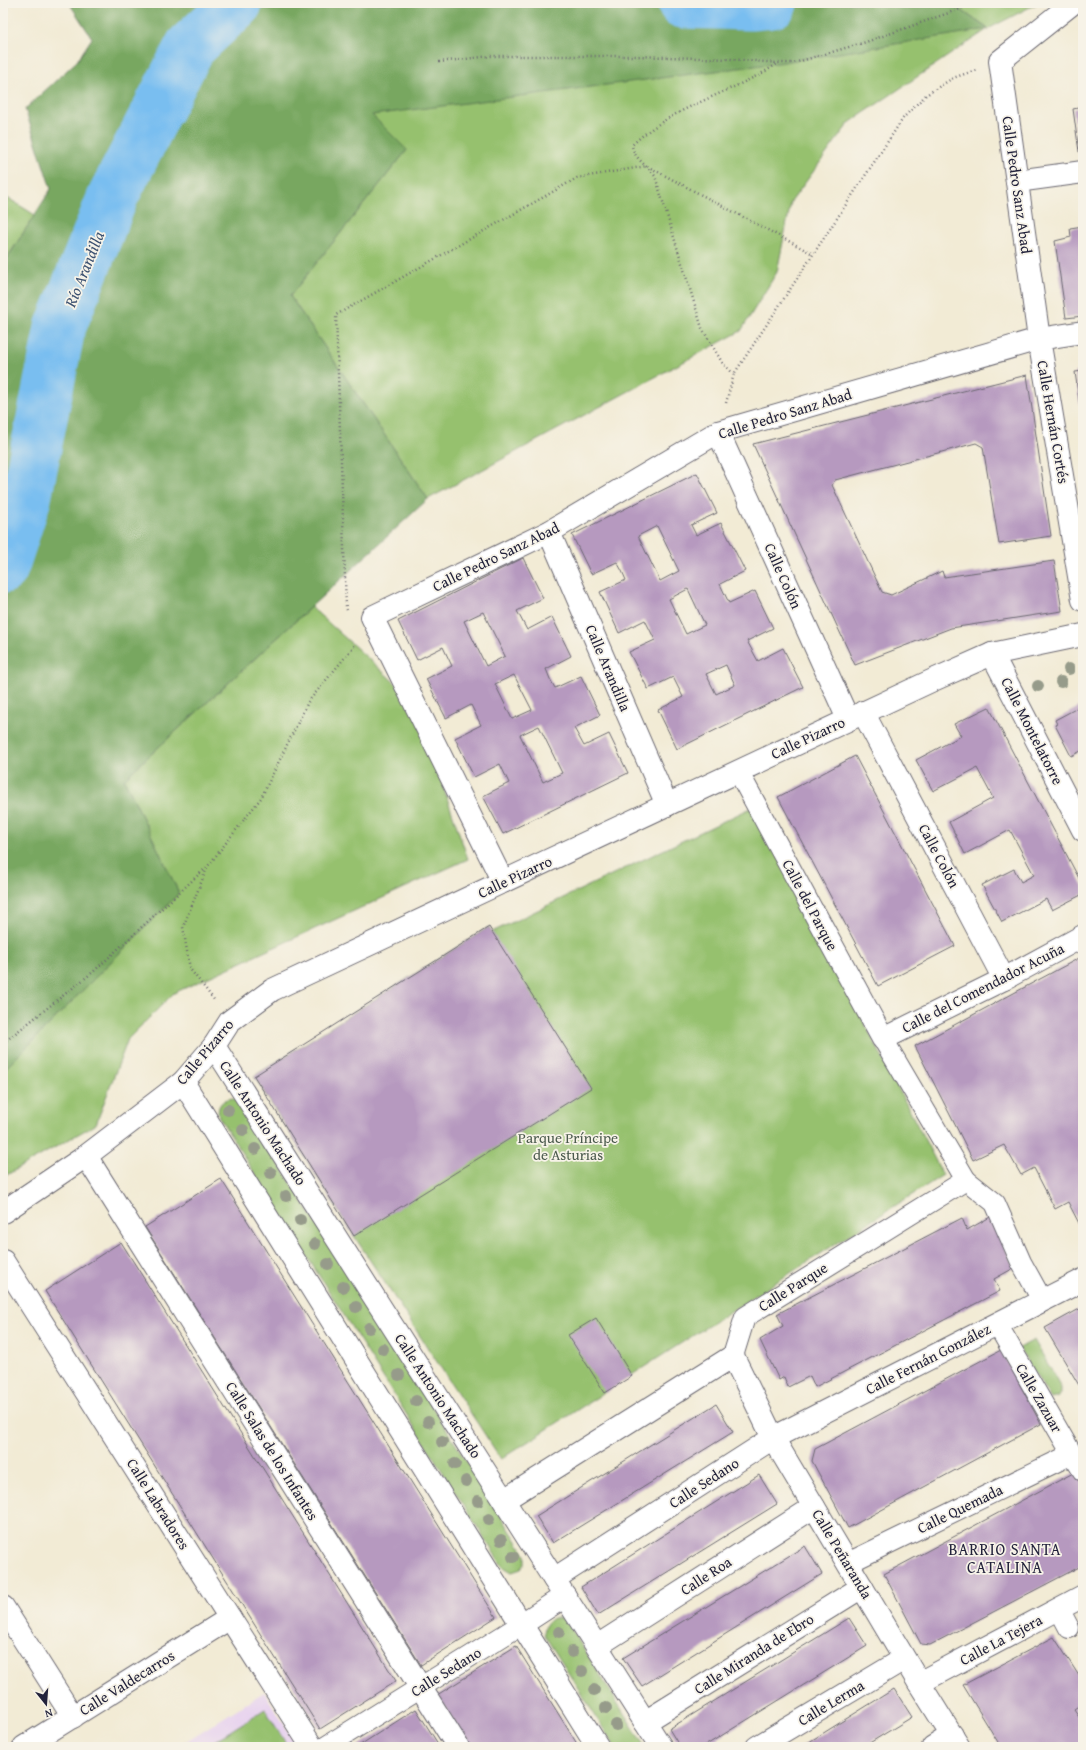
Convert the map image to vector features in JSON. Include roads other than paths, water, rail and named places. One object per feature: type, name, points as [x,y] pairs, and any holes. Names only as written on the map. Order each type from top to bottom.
[{"type":"street","name":"Calle Pedro Sanz Abad","points":[[502,882],[372,617],[549,532],[718,432],[1039,339],[1000,61],[1073,3]]},
{"type":"street","points":[[1018,189],[1083,172]]},
{"type":"street","points":[[1018,189],[1083,187]]},
{"type":"street","points":[[1039,339],[1083,332]]},
{"type":"street","name":"Calle Hernán Cortés","points":[[1039,339],[1083,600]]},
{"type":"street","name":"Calle Colón","points":[[718,432],[856,716],[1004,980]]},
{"type":"street","name":"Calle Arandilla","points":[[549,532],[667,805]]},
{"type":"street","name":"Calle Pizarro","points":[[3,1212],[86,1156],[183,1082],[214,1046],[230,1021],[272,990],[738,771],[992,654],[1083,635]]},
{"type":"street","name":"Calle Montelatorre","points":[[992,654],[1083,830]]},
{"type":"street","name":"Calle del Parque","points":[[738,771],[883,1039]]},
{"type":"street","name":"Calle del Comendador Acuña","points":[[883,1039],[1004,980],[1083,936]]},
{"type":"street","points":[[883,1039],[966,1180],[995,1203],[1021,1262],[1042,1300]]},
{"type":"street","name":"Calle Antonio Machado","points":[[214,1046],[661,1747]]},
{"type":"street","points":[[183,1082],[598,1747]]},
{"type":"street","name":"Calle Salas de los Infantes","points":[[86,1156],[458,1747]]},
{"type":"street","name":"Calle Parque","points":[[732,1356],[745,1317],[966,1180]]},
{"type":"street","name":"Calle Labradores","points":[[3,1261],[312,1747]]},
{"type":"street","name":"Calle Fernán González","points":[[773,1438],[1083,1280]]},
{"type":"street","name":"Calle Zazuar","points":[[997,1324],[1083,1471]]},
{"type":"street","points":[[504,1500],[732,1356]]},
{"type":"street","name":"Calle Peñaranda","points":[[732,1356],[773,1438],[904,1659],[955,1741]]},
{"type":"street","name":"Calle Sedano","points":[[325,1747],[522,1624],[560,1587],[773,1438]]},
{"type":"street","name":"Calle Quemada","points":[[848,1563],[1072,1454]]},
{"type":"street","name":"Calle Roa","points":[[597,1646],[814,1507]]},
{"type":"street","name":"Calle Miranda de Ebro","points":[[646,1722],[862,1587]]},
{"type":"street","name":"Calle La Tejera","points":[[919,1683],[1083,1596]]},
{"type":"street","points":[[3,1607],[73,1717]]},
{"type":"street","points":[[1059,1609],[1069,1628]]},
{"type":"street","name":"Calle Valdecarros","points":[[24,1747],[230,1618]]},
{"type":"street","name":"Calle Lerma","points":[[757,1747],[904,1659]]},
{"type":"street","points":[[933,1747],[955,1741]]},
{"type":"waterway","name":"Río Arandilla","points":[[3,568],[26,498],[60,328],[114,194],[190,47],[237,3]]},
{"type":"waterway","name":"Río Arandilla","points":[[683,3],[750,5],[772,3]]},
{"type":"district","name":"BARRIO SANTA CATALINA","points":[[1005,1558]]},
{"type":"park label","name":"Parque Príncipe de Asturias","points":[[568,1146]]}]
